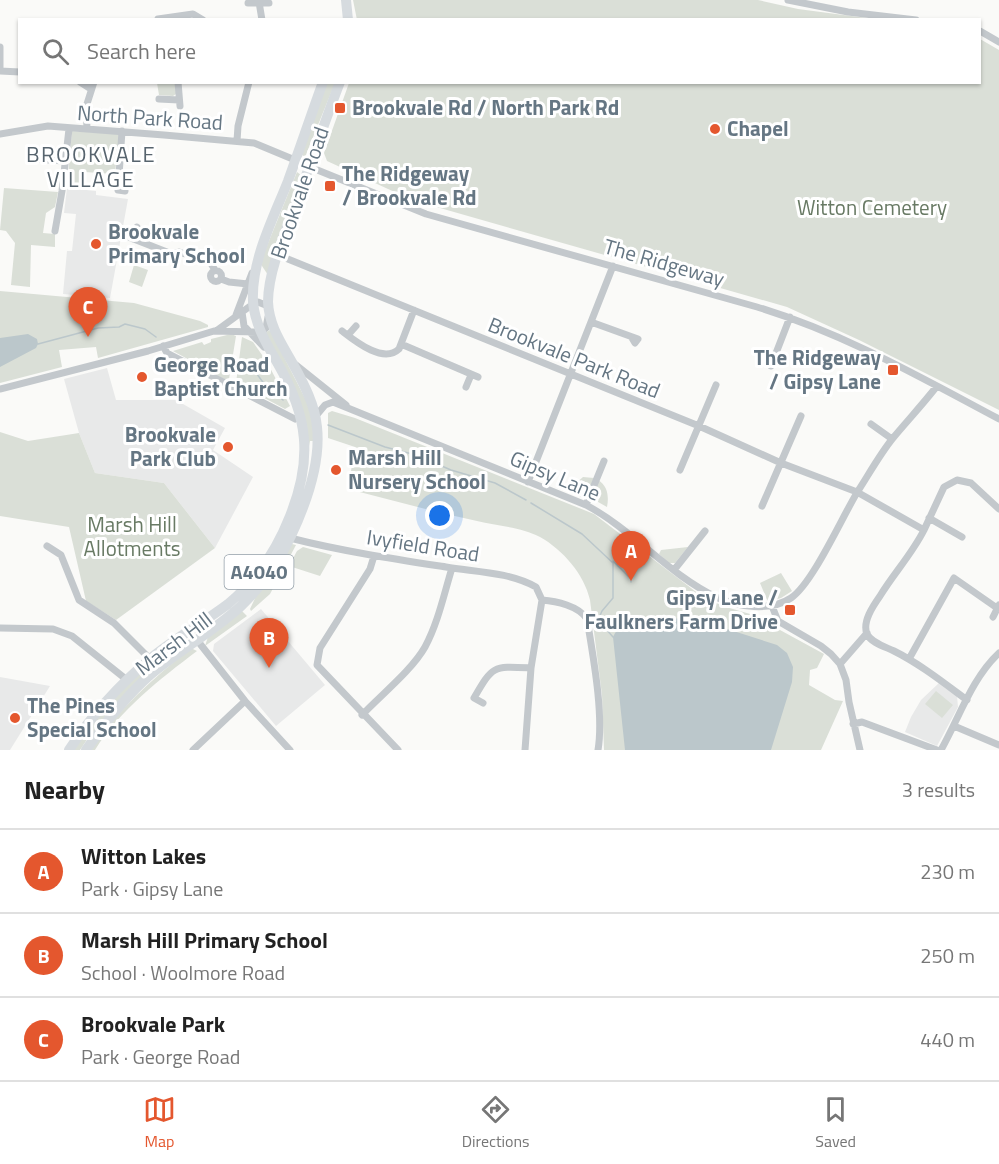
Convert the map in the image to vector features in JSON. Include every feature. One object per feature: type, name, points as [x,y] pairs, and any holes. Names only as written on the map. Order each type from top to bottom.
[{"type":"main road","points":[[343,18],[346,1]]},
{"type":"main road","points":[[346,1],[348,18]]},
{"type":"main road","name":"Brookvale Road","points":[[253,304],[255,267],[322,84]]},
{"type":"main road","name":"Brookvale Road","points":[[268,305],[271,280],[278,255],[339,84]]},
{"type":"main road","points":[[295,160],[310,167]]},
{"type":"main road","name":"Marsh Hill","points":[[69,750],[94,715],[127,680],[150,659],[228,604],[259,572],[272,554],[291,515],[304,457],[305,439],[295,397],[260,332],[253,304]]},
{"type":"main road","name":"Marsh Hill","points":[[86,750],[105,723],[137,686],[236,611],[258,588],[290,538],[305,501],[313,472],[317,443],[315,417],[309,396],[276,334],[268,305]]},
{"type":"main road","points":[[189,630],[197,640]]},
{"type":"street","points":[[788,0],[848,12],[899,18]]},
{"type":"street","points":[[259,2],[262,18]]},
{"type":"street","points":[[248,3],[269,3]]},
{"type":"street","points":[[168,18],[193,14],[199,18]]},
{"type":"street","points":[[981,32],[999,42]]},
{"type":"street","points":[[0,47],[0,70],[18,72]]},
{"type":"street","points":[[159,99],[179,103],[178,84]]},
{"type":"street","points":[[237,141],[238,126],[248,84]]},
{"type":"street","points":[[87,128],[86,107],[92,86]]},
{"type":"street","name":"North Park Road","points":[[0,134],[48,126],[237,141],[254,143],[295,160]]},
{"type":"street","points":[[55,231],[69,129]]},
{"type":"street","points":[[122,131],[118,190],[125,191]]},
{"type":"street","points":[[33,159],[65,160]]},
{"type":"street","name":"The Ridgeway","points":[[310,167],[426,213],[790,317],[856,344],[999,419]]},
{"type":"street","points":[[137,227],[129,238],[172,254],[179,252],[210,262],[215,270],[220,271],[221,279],[248,284]]},
{"type":"street","name":"Brookvale Park Road","points":[[278,255],[699,426],[781,463],[857,492],[924,530]]},
{"type":"street","points":[[528,482],[613,266]]},
{"type":"street","points":[[255,267],[239,314],[247,331],[263,345],[279,366]]},
{"type":"street","points":[[0,389],[216,331],[260,332],[268,324],[268,305],[258,302],[253,304],[216,331]]},
{"type":"street","points":[[356,326],[345,333],[362,346],[385,354],[396,352],[414,310]]},
{"type":"street","points":[[771,366],[790,317]]},
{"type":"street","points":[[591,322],[632,338]]},
{"type":"street","points":[[401,344],[475,376],[466,387]]},
{"type":"street","points":[[163,346],[167,353],[294,419]]},
{"type":"street","name":"Gipsy Lane","points":[[292,362],[352,410]]},
{"type":"street","points":[[680,470],[716,385]]},
{"type":"street","points":[[860,750],[846,680],[840,664],[826,650],[778,621],[772,606],[789,599],[803,588],[857,492],[892,440],[937,386]]},
{"type":"street","name":"Gipsy Lane","points":[[315,417],[325,405],[333,402],[586,505],[603,514],[687,580],[719,598],[746,605],[772,606]]},
{"type":"street","points":[[762,506],[801,416]]},
{"type":"street","points":[[871,424],[892,440]]},
{"type":"street","points":[[586,505],[604,461]]},
{"type":"street","points":[[967,700],[909,659],[872,640],[867,633],[866,626],[875,605],[924,530],[944,487],[957,480],[971,483],[999,508]]},
{"type":"street","points":[[929,518],[962,537]]},
{"type":"street","points":[[674,570],[705,531]]},
{"type":"street","name":"Ivyfield Road","points":[[290,538],[374,555],[519,579],[536,587],[542,600]]},
{"type":"street","points":[[47,546],[61,555],[79,600],[114,623],[150,659]]},
{"type":"street","points":[[374,555],[370,569],[320,648],[317,665],[362,715],[398,750]]},
{"type":"street","points":[[362,715],[400,676],[424,647],[438,614],[452,568]]},
{"type":"street","points":[[909,659],[954,578],[998,606],[993,617]]},
{"type":"street","points":[[525,750],[531,668],[542,600],[576,608],[587,619],[596,682],[598,750]]},
{"type":"street","points":[[0,628],[53,629],[63,632],[80,642],[127,680]]},
{"type":"street","points":[[840,664],[867,633]]},
{"type":"street","points":[[197,640],[245,701],[290,750]]},
{"type":"street","points":[[853,724],[862,722],[939,750],[991,660],[999,653]]},
{"type":"street","points":[[483,703],[474,698],[493,670],[502,666],[531,668]]},
{"type":"street","points":[[193,750],[245,701]]},
{"type":"street","points":[[954,726],[998,743]]},
{"type":"shaded area","name":"Brookvale Primary School","points":[[67,188],[96,191],[96,195],[128,199],[110,298],[63,294],[67,251],[72,251],[76,214],[64,213]]},
{"type":"shaded area","points":[[28,334],[37,339],[36,348],[0,367],[0,338]]},
{"type":"shaded area","points":[[107,368],[116,400],[176,400],[225,428],[213,450],[253,477],[215,548],[164,483],[95,473],[79,433],[64,379]]},
{"type":"shaded area","points":[[261,609],[325,685],[276,726],[213,651],[214,644]]},
{"type":"shaded area","points":[[663,617],[724,628],[777,645],[787,653],[793,667],[792,682],[771,750],[625,750],[613,637],[617,630],[628,622],[641,618]]},
{"type":"shaded area","name":"The Pines Special School","points":[[0,677],[50,686],[10,750],[0,750]]},
{"type":"shaded area","points":[[940,682],[957,696],[958,707],[937,746],[905,732],[921,700]]},
{"type":"green space","points":[[353,0],[758,0],[798,9],[866,18],[357,18]]},
{"type":"green space","name":"Witton Cemetery","points":[[981,40],[999,50],[999,410],[787,307],[412,200],[327,161],[324,153],[349,84],[981,84]]},
{"type":"green space","points":[[157,84],[176,84],[176,94],[173,96],[159,95]]},
{"type":"green space","points":[[326,84],[335,84],[305,157],[301,154]]},
{"type":"green space","points":[[72,131],[119,134],[115,174],[85,172],[83,189],[67,188]]},
{"type":"green space","points":[[297,172],[301,175],[268,275],[260,263]]},
{"type":"green space","points":[[4,188],[58,192],[55,207],[46,213],[43,233],[55,234],[55,247],[31,245],[30,287],[11,285],[15,243],[6,231],[0,230]]},
{"type":"green space","points":[[134,265],[148,270],[142,287],[129,282]]},
{"type":"green space","points":[[0,291],[134,303],[200,321],[208,327],[98,358],[96,347],[59,350],[62,367],[0,383]]},
{"type":"green space","points":[[270,330],[307,402],[313,422],[313,441],[310,441],[308,451],[305,425],[263,334]]},
{"type":"green space","points":[[231,334],[236,336],[229,379],[226,380],[173,351],[202,342],[204,345],[211,342],[211,339]]},
{"type":"green space","points":[[242,337],[253,342],[267,362],[290,406],[285,409],[236,383]]},
{"type":"green space","points":[[332,411],[355,418],[594,514],[704,598],[764,618],[780,630],[824,654],[817,668],[810,670],[809,685],[835,700],[843,701],[821,750],[604,750],[602,695],[590,600],[578,572],[549,542],[525,531],[445,514],[348,489],[355,447],[328,438],[328,413]]},
{"type":"green space","name":"Marsh Hill Allotments","points":[[0,432],[28,441],[79,433],[95,473],[164,483],[215,548],[116,620],[86,601],[69,527],[0,516]]},
{"type":"green space","points":[[583,477],[594,478],[587,495],[583,498],[567,491]]},
{"type":"green space","points":[[598,480],[607,492],[607,507],[591,498]]},
{"type":"green space","points":[[292,544],[296,545],[270,594],[251,611],[258,592]]},
{"type":"green space","points":[[303,547],[332,555],[320,576],[289,566],[297,551]]},
{"type":"green space","points":[[688,547],[675,563],[669,563],[659,554],[661,550]]},
{"type":"green space","points":[[781,573],[792,591],[768,602],[760,583]]},
{"type":"green space","points":[[242,611],[247,616],[205,646],[208,637]]},
{"type":"green space","points":[[182,639],[186,642],[88,738],[80,750],[73,750],[92,723],[133,679]]},
{"type":"green space","points":[[191,648],[197,651],[129,708],[95,750],[90,750],[137,695]]},
{"type":"green space","points":[[936,691],[953,705],[942,718],[925,704]]},
{"type":"waterway","points":[[38,344],[98,328],[119,327],[125,324],[145,329],[156,337]]},
{"type":"waterway","points":[[241,360],[251,366],[265,385],[283,400]]},
{"type":"waterway","points":[[328,425],[385,447],[416,455],[451,470],[495,483],[526,500]]},
{"type":"waterway","points":[[531,503],[582,534],[613,563],[613,598],[598,620],[613,637]]},
{"type":"waterway","points":[[613,561],[631,579],[631,582]]},
{"type":"place","name":"Brookvale Rd / North Park Rd","points":[[340,108]]},
{"type":"place","name":"Chapel","points":[[715,129]]},
{"type":"place","name":"The Ridgeway / Brookvale Rd","points":[[330,186]]},
{"type":"place","name":"Brookvale Primary School","points":[[96,244]]},
{"type":"place","name":"Brookvale Park","points":[[88,337]]},
{"type":"place","name":"The Ridgeway / Gipsy Lane","points":[[893,370]]},
{"type":"place","name":"George Road Baptist Church","points":[[142,377]]},
{"type":"place","name":"Brookvale Park Club","points":[[228,447]]},
{"type":"place","name":"Marsh Hill Nursery School","points":[[336,470]]},
{"type":"place","name":"Witton Lakes","points":[[631,581]]},
{"type":"place","name":"Gipsy Lane / Faulkners Farm Drive","points":[[790,610]]},
{"type":"place","name":"Marsh Hill Primary School","points":[[269,668]]},
{"type":"place","name":"The Pines Special School","points":[[15,718]]},
{"type":"district","name":"BROOKVALE VILLAGE","points":[[91,166]]}]
